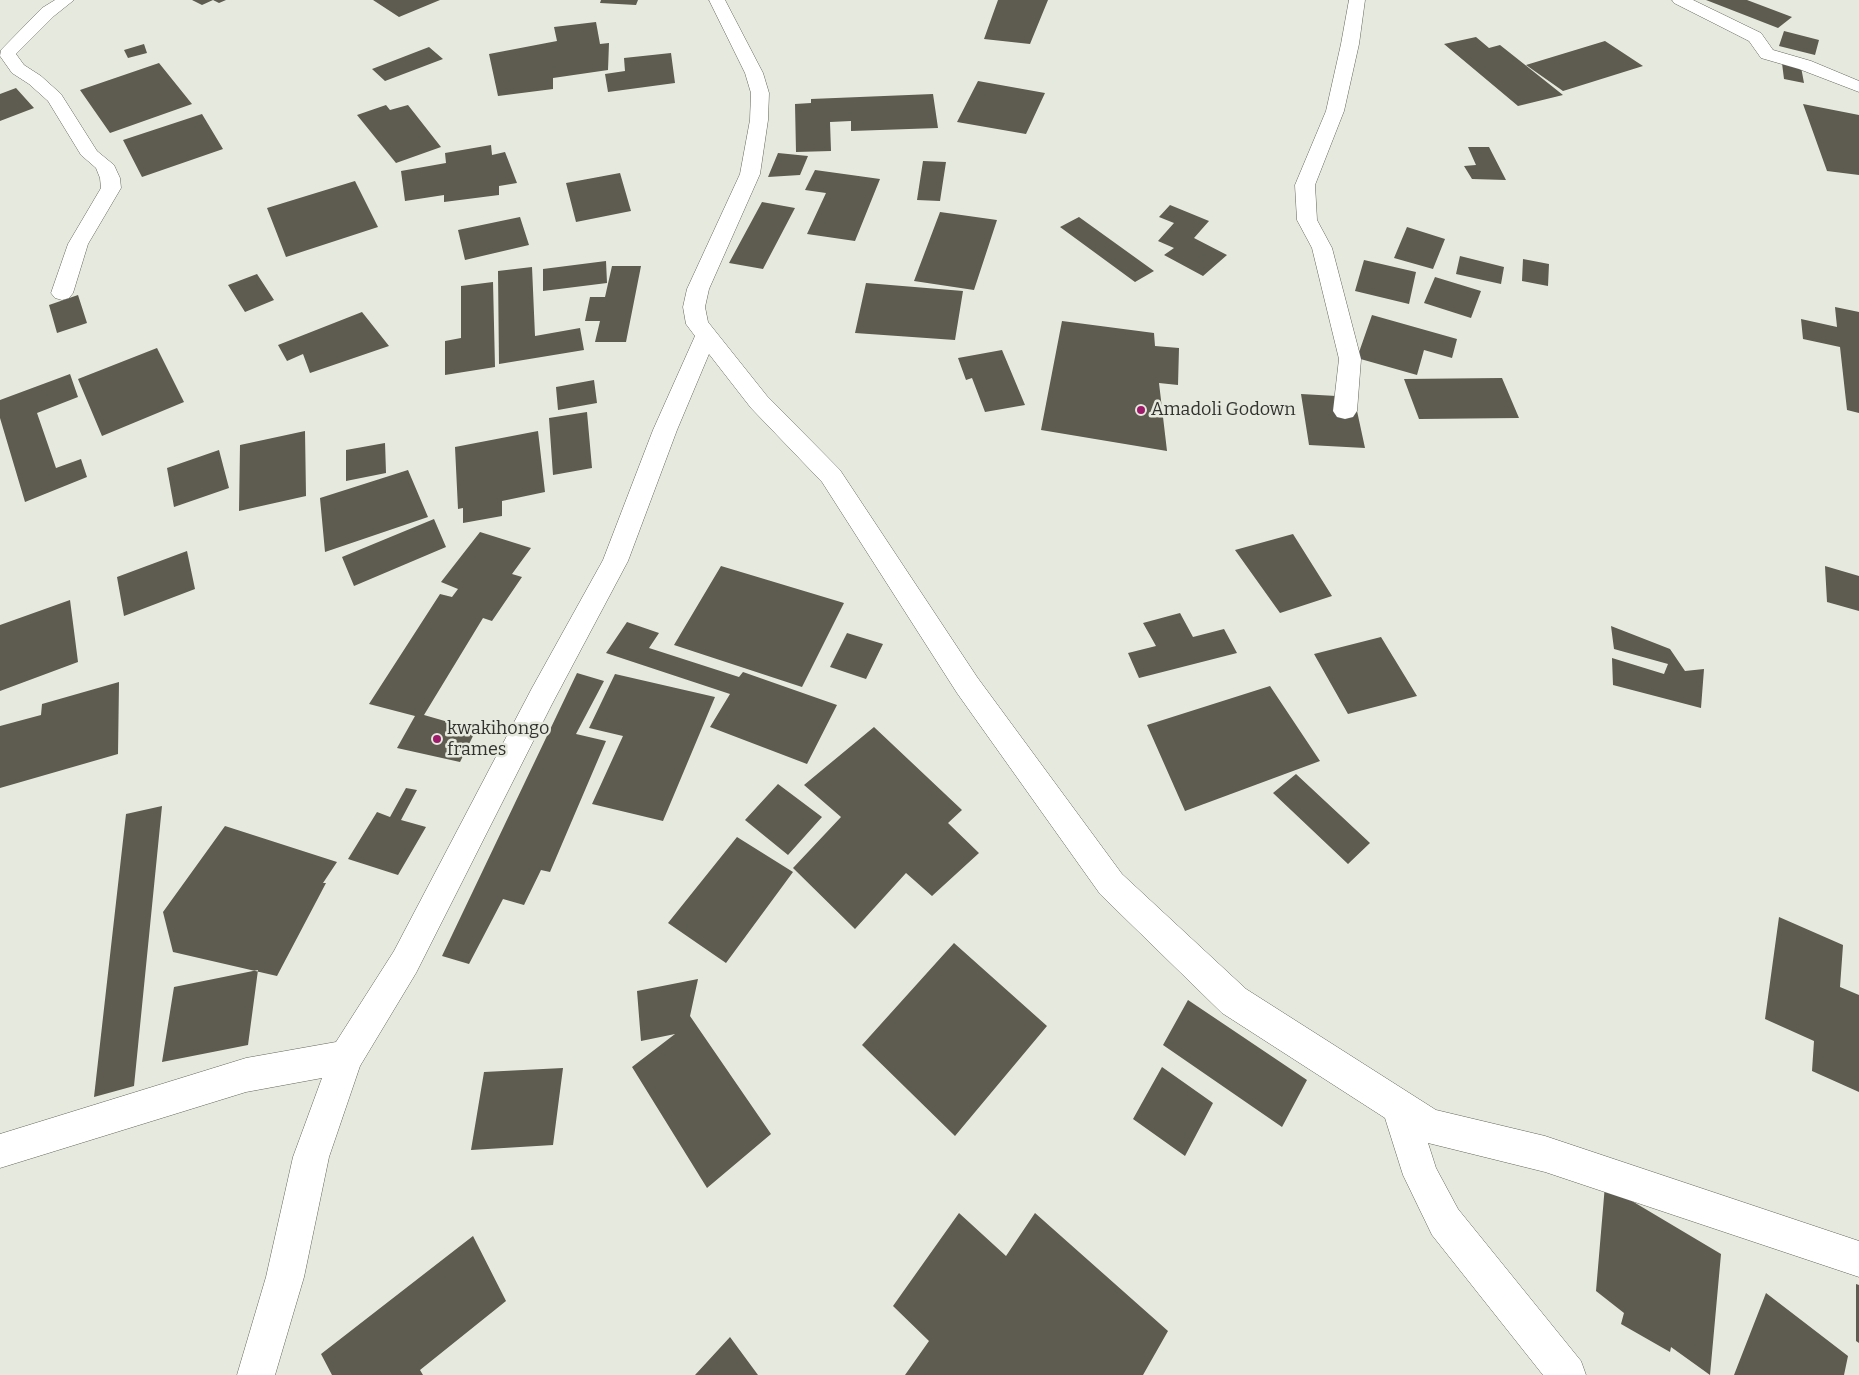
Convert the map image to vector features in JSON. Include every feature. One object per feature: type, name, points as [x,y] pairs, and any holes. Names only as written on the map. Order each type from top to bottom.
[{"type":"street","points":[[62,293],[78,244],[111,188],[110,178],[104,165],[90,154],[55,98],[18,68],[7,54],[26,32],[48,12],[66,0]]},
{"type":"street","points":[[717,0],[754,72],[760,93],[759,120],[750,174],[698,289],[694,308],[697,324],[759,402],[831,476],[967,686],[1111,884],[1234,1001],[1428,1126],[1545,1154],[1859,1260]]},
{"type":"street","points":[[1345,411],[1350,359],[1322,248],[1307,220],[1304,185],[1335,111],[1350,44],[1357,0]]},
{"type":"street","points":[[1680,0],[1755,37],[1767,54],[1805,65],[1859,87]]},
{"type":"street","points":[[0,45],[26,32]]},
{"type":"street","points":[[256,1375],[285,1277],[311,1157],[346,1057],[405,962],[542,696],[616,561],[665,430],[706,335]]},
{"type":"street","points":[[0,1150],[246,1075],[346,1057]]},
{"type":"street","points":[[1399,1107],[1421,1175],[1445,1222],[1567,1375]]},
{"type":"building","points":[[192,0],[213,0],[202,5]]},
{"type":"building","points":[[213,0],[226,0],[219,3]]},
{"type":"building","points":[[373,0],[440,0],[399,17]]},
{"type":"building","points":[[601,0],[638,0],[636,5],[600,3]]},
{"type":"building","points":[[998,0],[1048,0],[1030,44],[984,39]]},
{"type":"building","points":[[1706,0],[1747,0],[1792,17],[1778,28]]},
{"type":"building","points":[[596,22],[600,44],[609,43],[608,70],[553,78],[553,89],[498,96],[489,54],[557,41],[554,27]]},
{"type":"building","points":[[1784,31],[1819,40],[1815,55],[1779,46]]},
{"type":"building","points":[[1476,37],[1489,48],[1500,45],[1563,95],[1518,106],[1444,44]]},
{"type":"building","points":[[1605,41],[1643,66],[1563,91],[1526,65]]},
{"type":"building","points":[[144,44],[147,53],[128,58],[124,50]]},
{"type":"building","points":[[429,47],[443,59],[385,81],[372,69]]},
{"type":"building","points":[[671,53],[675,83],[608,92],[605,74],[625,71],[624,58]]},
{"type":"building","points":[[159,63],[192,104],[110,133],[80,90]]},
{"type":"building","points":[[1782,63],[1801,67],[1804,83],[1784,79]]},
{"type":"building","points":[[978,81],[1045,93],[1026,134],[957,122]]},
{"type":"building","points":[[16,88],[34,108],[0,121],[0,94]]},
{"type":"building","points":[[933,94],[938,128],[851,131],[851,121],[830,122],[831,151],[796,152],[795,104],[811,103],[811,99]]},
{"type":"building","points":[[1803,104],[1859,115],[1859,175],[1827,171]]},
{"type":"building","points":[[386,105],[390,110],[408,105],[441,147],[396,163],[357,115]]},
{"type":"building","points":[[202,114],[223,149],[142,177],[123,140]]},
{"type":"building","points":[[491,145],[492,155],[505,152],[517,183],[499,186],[499,195],[444,202],[444,195],[405,201],[401,171],[446,163],[445,153]]},
{"type":"building","points":[[1468,147],[1489,147],[1506,180],[1472,179],[1464,166],[1476,165]]},
{"type":"building","points":[[778,153],[808,156],[800,175],[768,177]]},
{"type":"building","points":[[923,161],[946,162],[940,201],[917,200]]},
{"type":"building","points":[[815,170],[880,179],[855,241],[807,234],[826,193],[805,190]]},
{"type":"building","points":[[620,173],[631,211],[576,222],[566,183]]},
{"type":"building","points":[[355,181],[378,227],[286,257],[267,208]]},
{"type":"building","points":[[762,202],[795,208],[763,269],[729,263]]},
{"type":"building","points":[[1170,205],[1209,221],[1194,238],[1227,255],[1203,276],[1164,255],[1174,248],[1158,241],[1174,223],[1159,217]]},
{"type":"building","points":[[940,212],[997,220],[974,290],[914,281]]},
{"type":"building","points":[[520,217],[529,245],[465,260],[458,230]]},
{"type":"building","points":[[1079,217],[1154,271],[1135,282],[1060,227]]},
{"type":"building","points":[[1407,227],[1445,239],[1433,269],[1394,258]]},
{"type":"building","points":[[1460,256],[1504,267],[1501,284],[1456,274]]},
{"type":"building","points":[[1523,259],[1549,264],[1548,286],[1522,281]]},
{"type":"building","points":[[1364,260],[1416,272],[1409,304],[1355,291]]},
{"type":"building","points":[[606,261],[607,283],[543,291],[543,269]]},
{"type":"building","points":[[612,266],[641,266],[626,342],[595,342],[600,321],[585,321],[590,297],[605,297]]},
{"type":"building","points":[[532,267],[535,336],[580,328],[584,350],[499,364],[498,271]]},
{"type":"building","points":[[257,274],[274,300],[245,312],[228,285]]},
{"type":"building","points":[[1435,277],[1481,291],[1471,318],[1424,303]]},
{"type":"building","points":[[493,282],[495,367],[445,375],[445,341],[461,338],[461,286]]},
{"type":"building","points":[[866,283],[963,291],[955,340],[855,333]]},
{"type":"building","points":[[78,295],[87,323],[57,333],[49,305]]},
{"type":"building","points":[[1835,307],[1859,312],[1859,413],[1847,410],[1840,347],[1803,339],[1801,319],[1837,327]]},
{"type":"building","points":[[362,312],[389,346],[310,373],[303,354],[287,361],[278,345]]},
{"type":"building","points":[[1372,315],[1457,339],[1452,358],[1424,350],[1417,375],[1357,358]]},
{"type":"building","points":[[1062,321],[1154,333],[1155,346],[1179,348],[1178,385],[1159,383],[1167,451],[1041,430]]},
{"type":"building","points":[[157,348],[184,402],[102,436],[78,379]]},
{"type":"building","points":[[1002,350],[1025,405],[985,412],[972,378],[966,380],[958,358]]},
{"type":"building","points":[[70,374],[78,397],[37,413],[56,468],[81,459],[87,477],[25,502],[0,418],[0,400]]},
{"type":"building","points":[[1502,378],[1519,418],[1419,419],[1404,379]]},
{"type":"building","points":[[594,380],[597,403],[558,410],[556,387]]},
{"type":"building","points":[[1301,394],[1354,397],[1365,448],[1309,445]]},
{"type":"building","points":[[587,412],[592,468],[553,475],[549,418]]},
{"type":"building","points":[[305,431],[306,496],[239,511],[240,445]]},
{"type":"building","points":[[538,431],[545,492],[502,501],[502,516],[463,523],[463,508],[458,509],[455,447]]},
{"type":"building","points":[[385,443],[386,473],[346,481],[346,450]]},
{"type":"building","points":[[219,450],[229,488],[174,507],[167,468]]},
{"type":"building","points":[[408,470],[428,517],[325,552],[320,498]]},
{"type":"building","points":[[434,519],[446,547],[354,586],[342,557]]},
{"type":"building","points":[[480,532],[531,548],[512,574],[522,577],[492,621],[483,618],[424,715],[476,730],[460,762],[397,748],[415,716],[369,704],[440,594],[452,597],[458,589],[441,582]]},
{"type":"building","points":[[1293,534],[1332,596],[1280,613],[1235,550]]},
{"type":"building","points":[[187,551],[195,589],[124,616],[117,577]]},
{"type":"building","points":[[721,566],[844,603],[802,687],[674,645]]},
{"type":"building","points":[[1825,566],[1859,576],[1859,611],[1827,602]]},
{"type":"building","points":[[70,600],[78,662],[0,691],[0,625]]},
{"type":"building","points":[[1180,613],[1193,637],[1224,629],[1237,653],[1139,678],[1128,653],[1156,646],[1143,623]]},
{"type":"building","points":[[627,622],[659,633],[649,648],[739,677],[743,672],[837,705],[807,764],[710,727],[730,694],[606,653]]},
{"type":"building","points":[[1611,626],[1670,649],[1685,671],[1704,669],[1701,708],[1613,685],[1612,658],[1664,674],[1668,664],[1614,649]]},
{"type":"building","points":[[847,633],[883,644],[866,679],[830,667]]},
{"type":"building","points":[[1381,637],[1417,696],[1348,714],[1314,654]]},
{"type":"building","points":[[577,673],[604,681],[576,734],[606,741],[550,872],[541,870],[524,905],[503,899],[469,964],[442,956]]},
{"type":"building","points":[[615,674],[715,697],[663,821],[592,804],[623,736],[589,728]]},
{"type":"building","points":[[119,682],[118,754],[0,788],[0,726],[41,715],[42,704]]},
{"type":"building","points":[[1270,686],[1320,761],[1185,811],[1147,725]]},
{"type":"building","points":[[874,727],[962,810],[948,823],[979,853],[932,896],[906,873],[855,929],[793,868],[841,817],[804,785]]},
{"type":"building","points":[[1296,774],[1370,843],[1348,864],[1273,793]]},
{"type":"building","points":[[778,784],[822,817],[788,855],[745,820]]},
{"type":"building","points":[[406,788],[417,790],[401,820],[426,827],[398,875],[348,859],[377,812],[390,817]]},
{"type":"building","points":[[162,806],[134,1086],[94,1097],[126,814]]},
{"type":"building","points":[[225,826],[337,862],[323,883],[326,883],[277,976],[173,952],[163,912]]},
{"type":"building","points":[[737,837],[793,872],[726,963],[668,923]]},
{"type":"building","points":[[1779,917],[1843,945],[1840,987],[1859,995],[1859,1092],[1812,1071],[1814,1041],[1765,1019]]},
{"type":"building","points":[[954,943],[1047,1026],[955,1136],[862,1045]]},
{"type":"building","points":[[258,970],[248,1045],[162,1062],[174,987]]},
{"type":"building","points":[[698,979],[690,1016],[771,1134],[707,1188],[632,1067],[675,1034],[641,1041],[637,991]]},
{"type":"building","points":[[1188,1000],[1307,1080],[1282,1127],[1163,1045]]},
{"type":"building","points":[[1162,1067],[1213,1103],[1185,1156],[1133,1119]]},
{"type":"building","points":[[563,1068],[553,1145],[471,1150],[484,1072]]},
{"type":"building","points":[[1605,1185],[1721,1254],[1710,1375],[1671,1347],[1670,1352],[1621,1324],[1624,1313],[1596,1291]]},
{"type":"building","points":[[959,1213],[1006,1256],[1035,1213],[1168,1331],[1143,1375],[905,1375],[929,1341],[893,1306]]},
{"type":"building","points":[[473,1236],[506,1301],[420,1370],[423,1375],[332,1375],[321,1354]]},
{"type":"building","points":[[1856,1284],[1859,1285],[1859,1343],[1856,1341]]},
{"type":"building","points":[[1766,1293],[1848,1356],[1844,1375],[1734,1375]]},
{"type":"building","points":[[730,1337],[758,1375],[695,1375]]},
{"type":"place","name":"Amadoli Godown","points":[[1141,410]]},
{"type":"place","name":"kwakihongo frames","points":[[437,739]]}]
